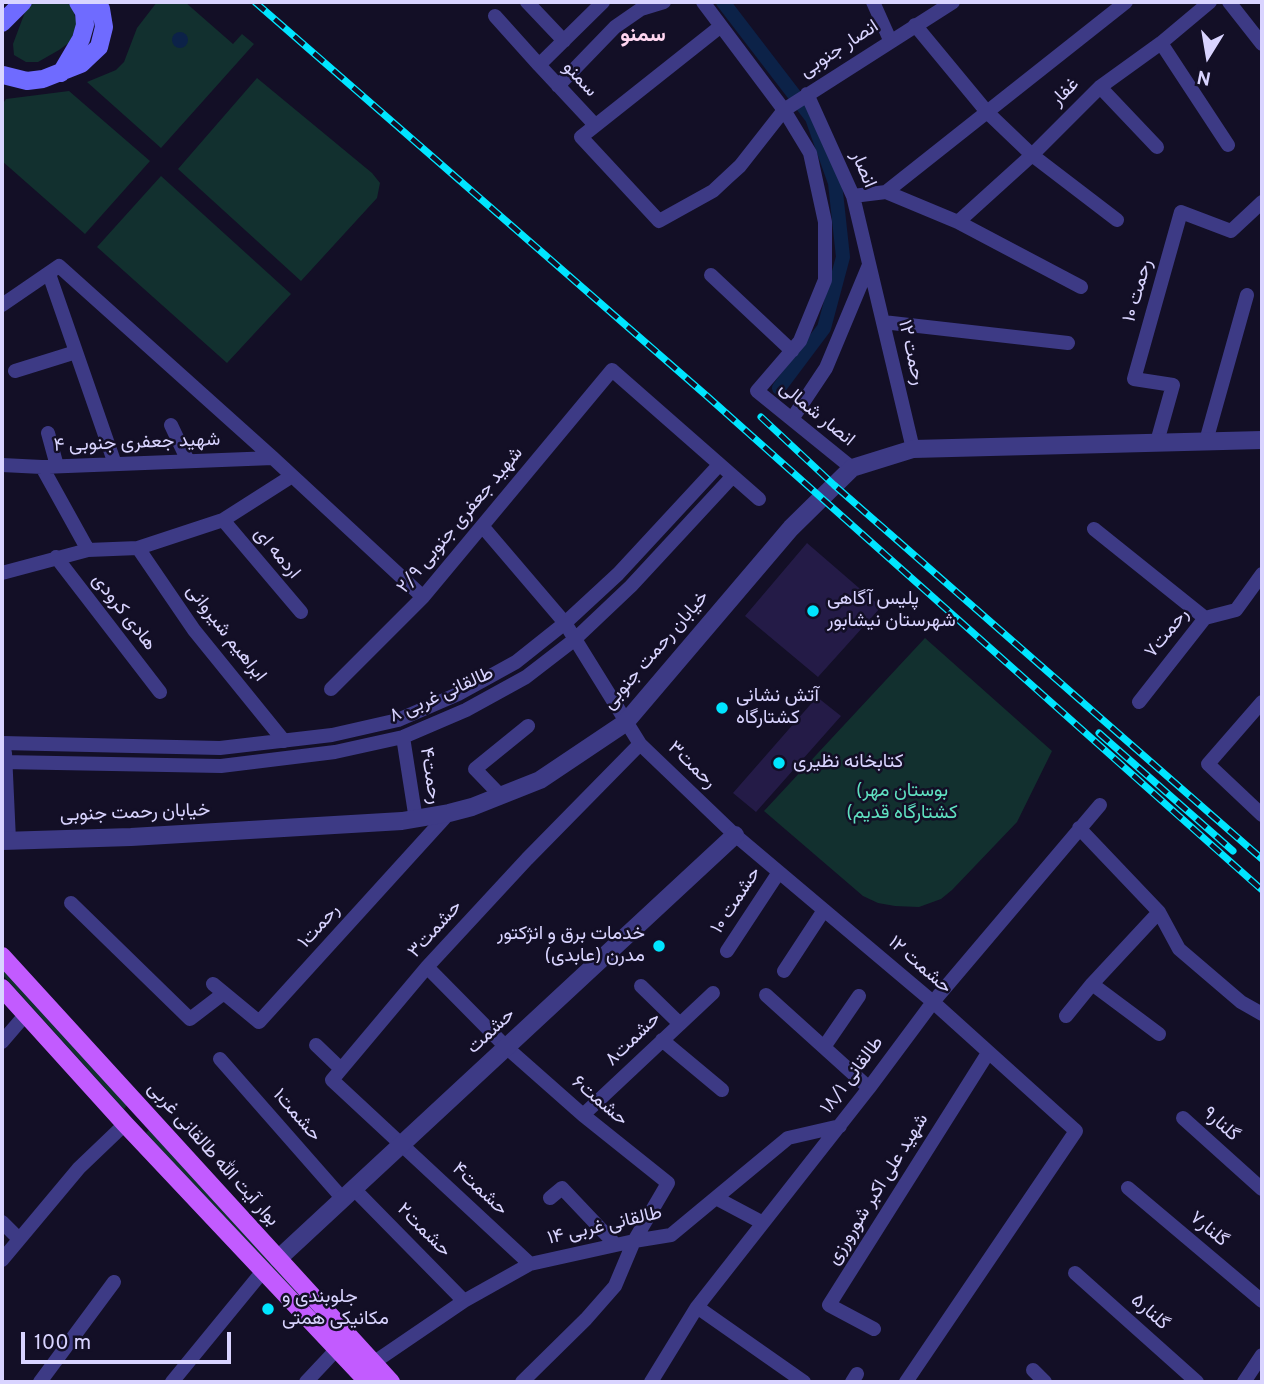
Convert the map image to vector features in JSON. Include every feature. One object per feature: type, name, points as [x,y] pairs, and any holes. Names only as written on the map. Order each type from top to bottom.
[{"type":"main road","points":[[2,22],[8,2]]},
{"type":"main road","points":[[2,22],[23,2]]},
{"type":"main road","points":[[61,73],[81,39],[85,25],[84,12],[78,2]]},
{"type":"main road","points":[[2,74],[27,81],[43,79],[81,64],[99,47],[104,27],[102,9],[96,2]]},
{"type":"main road","name":"بوار آیت الله طالقانی غربی","points":[[2,956],[278,1259],[367,1376]]},
{"type":"main road","name":"بوار آیت الله طالقانی غربی","points":[[2,988],[125,1124],[337,1349],[367,1376],[391,1382]]},
{"type":"main road","points":[[125,1124],[139,1106]]},
{"type":"street","points":[[527,2],[564,41]]},
{"type":"street","name":"سمنو","points":[[594,125],[539,65],[603,2]]},
{"type":"street","points":[[558,86],[640,5],[664,2]]},
{"type":"street","points":[[703,2],[783,110],[810,153],[825,222],[825,280],[800,341],[792,351],[711,275]]},
{"type":"street","points":[[873,2],[890,40]]},
{"type":"street","name":"انصار جنوبی","points":[[594,125],[581,137],[659,221],[713,191],[740,166],[783,110],[954,2]]},
{"type":"street","points":[[886,192],[1126,2]]},
{"type":"street","points":[[1229,2],[1262,44]]},
{"type":"street","name":"غفار","points":[[958,222],[1032,155],[1100,87],[1161,43],[1206,3]]},
{"type":"street","points":[[495,16],[539,65]]},
{"type":"street","points":[[915,25],[987,112],[1032,155],[1117,220]]},
{"type":"street","points":[[594,125],[721,26]]},
{"type":"street","points":[[1161,43],[1228,145]]},
{"type":"street","points":[[1100,87],[1157,147]]},
{"type":"street","name":"انصار","points":[[807,94],[853,196],[869,265]]},
{"type":"street","points":[[853,196],[886,192],[958,222],[1082,287]]},
{"type":"street","name":"رحمت ۱۰","points":[[1157,442],[1173,385],[1134,379],[1181,212],[1231,231],[1262,202]]},
{"type":"street","points":[[792,419],[826,368],[869,265]]},
{"type":"street","name":"رحمت ۱۲","points":[[869,265],[913,449]]},
{"type":"street","points":[[2,305],[54,270]]},
{"type":"street","points":[[54,270],[76,352],[115,464]]},
{"type":"street","points":[[54,270],[273,458],[423,597]]},
{"type":"street","points":[[1206,441],[1247,295]]},
{"type":"street","points":[[883,322],[1068,343]]},
{"type":"street","name":"انصار شمالی","points":[[792,351],[757,391],[852,468]]},
{"type":"street","points":[[15,371],[76,352]]},
{"type":"street","name":"شهید جعفری جنوبی ۲/۹","points":[[331,689],[423,597],[612,370],[719,465]]},
{"type":"street","points":[[171,425],[188,461]]},
{"type":"street","points":[[48,433],[57,466]]},
{"type":"street","name":"خیابان رحمت جنوبی","points":[[5,840],[131,837],[416,820],[449,814],[540,780],[625,723],[791,528],[852,468],[913,449],[1262,440]]},
{"type":"street","name":"شهید جعفری جنوبی ۴","points":[[2,465],[42,467],[273,458]]},
{"type":"street","points":[[719,465],[759,499]]},
{"type":"street","name":"طالقانی غربی ۸","points":[[3,742],[220,748],[332,735],[398,720],[458,694],[516,662],[565,623],[618,574],[719,465]]},
{"type":"street","points":[[42,467],[88,550]]},
{"type":"street","points":[[4,569],[88,550],[138,548],[223,520],[292,476]]},
{"type":"street","name":"طالقانی غربی ۸","points":[[3,762],[221,766],[335,752],[403,737],[466,710],[526,677],[574,640],[631,586],[732,477]]},
{"type":"street","name":"اردمه ای","points":[[223,520],[301,612]]},
{"type":"street","name":"رحمت۳","points":[[483,527],[565,623],[640,744],[735,835]]},
{"type":"street","points":[[1094,529],[1205,618]]},
{"type":"street","name":"ابراهیم شیروانی","points":[[138,548],[194,630],[284,741]]},
{"type":"street","name":"هادی کرودی","points":[[55,557],[160,692]]},
{"type":"street","name":"رحمت۷","points":[[1139,702],[1205,618],[1236,610],[1262,574]]},
{"type":"street","points":[[1262,702],[1208,764],[1262,815]]},
{"type":"street","points":[[429,706],[438,723]]},
{"type":"street","points":[[501,796],[475,769],[528,726]]},
{"type":"street","name":"رحمت۴","points":[[403,737],[416,820]]},
{"type":"street","points":[[3,742],[5,840]]},
{"type":"street","name":"حشمت۳","points":[[341,1069],[428,967],[527,859],[640,744]]},
{"type":"street","name":"طالقانی ۱۸/۱","points":[[651,1382],[697,1307],[933,1002],[1100,805]]},
{"type":"street","name":"رحمت۱","points":[[71,903],[190,1019],[218,988],[258,1022],[449,814]]},
{"type":"street","points":[[1079,828],[1159,912],[1179,949],[1241,1002],[1262,1014]]},
{"type":"street","name":"حشمت ۱۲","points":[[735,835],[933,1002],[1076,1131],[906,1382]]},
{"type":"street","name":"حشمت","points":[[278,1259],[735,835]]},
{"type":"street","name":"حشمت ۱۰","points":[[727,951],[779,872]]},
{"type":"street","points":[[784,971],[824,910]]},
{"type":"street","points":[[1066,1016],[1159,912]]},
{"type":"street","name":"حشمت۶","points":[[428,967],[506,1047],[583,1115],[668,1184],[634,1241]]},
{"type":"street","points":[[1092,984],[1159,1034]]},
{"type":"street","points":[[641,986],[679,1023]]},
{"type":"street","name":"حشمت۸","points":[[583,1115],[713,993]]},
{"type":"street","points":[[766,995],[869,1088]]},
{"type":"street","points":[[824,1046],[859,996]]},
{"type":"street","points":[[2,1042],[26,1014]]},
{"type":"street","points":[[662,1040],[722,1090]]},
{"type":"street","points":[[316,1045],[341,1069],[332,1080],[402,1144]]},
{"type":"street","name":"شهید علی اکبر شورورزی","points":[[874,1329],[829,1305],[988,1053]]},
{"type":"street","name":"حشمت۱","points":[[220,1059],[348,1194]]},
{"type":"street","name":"گلنار۹","points":[[1183,1118],[1262,1189]]},
{"type":"street","points":[[2,1260],[79,1168],[125,1124]]},
{"type":"street","name":"طالقانی غربی ۱۴","points":[[367,1376],[464,1301],[530,1264],[671,1235],[788,1138],[840,1125]]},
{"type":"street","name":"حشمت۴","points":[[402,1144],[530,1264]]},
{"type":"street","points":[[550,1198],[562,1188],[616,1245]]},
{"type":"street","name":"گلنار۷","points":[[1128,1188],[1262,1301]]},
{"type":"street","name":"حشمت۲","points":[[348,1194],[464,1301]]},
{"type":"street","points":[[716,1198],[763,1223]]},
{"type":"street","points":[[2,1222],[19,1239]]},
{"type":"street","points":[[522,1382],[586,1320],[615,1286],[634,1241]]},
{"type":"street","points":[[172,1382],[262,1271]]},
{"type":"street","name":"گلنار۵","points":[[1076,1273],[1197,1382]]},
{"type":"street","points":[[40,1382],[114,1282]]},
{"type":"street","points":[[697,1307],[804,1382]]},
{"type":"street","points":[[306,1382],[337,1349]]},
{"type":"street","points":[[1253,1376],[1262,1355]]},
{"type":"street","points":[[1033,1370],[1045,1382]]},
{"type":"green space","points":[[34,2],[65,2],[72,6],[77,24],[70,42],[38,62],[26,62],[14,55],[13,44],[25,12]]},
{"type":"green space","points":[[157,2],[185,2],[233,44],[242,34],[254,44],[161,148],[87,82],[116,70],[124,62],[137,28]]},
{"type":"green space","points":[[257,78],[372,173],[380,183],[377,198],[301,281],[178,169]]},
{"type":"green space","points":[[69,91],[150,161],[85,234],[2,161],[2,105],[6,99]]},
{"type":"green space","points":[[161,176],[291,294],[227,363],[97,247]]},
{"type":"green space","name":"(بوستان مهر (کشتارگاه قدیم","points":[[925,638],[1052,751],[1017,822],[952,890],[941,899],[919,907],[895,906],[878,903],[863,896],[764,811]]},
{"type":"green space","points":[[2,967],[127,1105],[124,1109],[2,974]]},
{"type":"green space","points":[[149,1130],[339,1334],[336,1336],[146,1133]]},
{"type":"water","points":[[180,32],[186,34],[186,46],[180,48],[174,46],[172,40],[174,34]]},
{"type":"building","name":"پلیس آگاهی شهرستان نیشابور","points":[[807,543],[881,607],[818,677],[745,616]]},
{"type":"building","name":"کتابخانه نظیری","points":[[817,697],[841,716],[756,812],[733,793]]},
{"type":"waterway","points":[[723,2],[812,118],[835,183],[843,257],[824,328],[779,388]]},
{"type":"railway","points":[[255,2],[708,397],[1262,890]]},
{"type":"railway","points":[[761,417],[834,485],[1262,859]]},
{"type":"railway","points":[[1099,733],[1233,851]]},
{"type":"place","name":"پلیس آگاهی شهرستان نیشابور","points":[[813,611]]},
{"type":"place","name":"آتش نشانی کشتارگاه","points":[[722,708]]},
{"type":"place","name":"کتابخانه نظیری","points":[[779,763]]},
{"type":"place","name":"خدمات برق و انژکتور مدرن (عابدی)","points":[[659,946]]},
{"type":"place","name":"جلوبندی و مکانیکی همتی","points":[[268,1309]]},
{"type":"district","name":"سمنو","points":[[643,37]]}]
